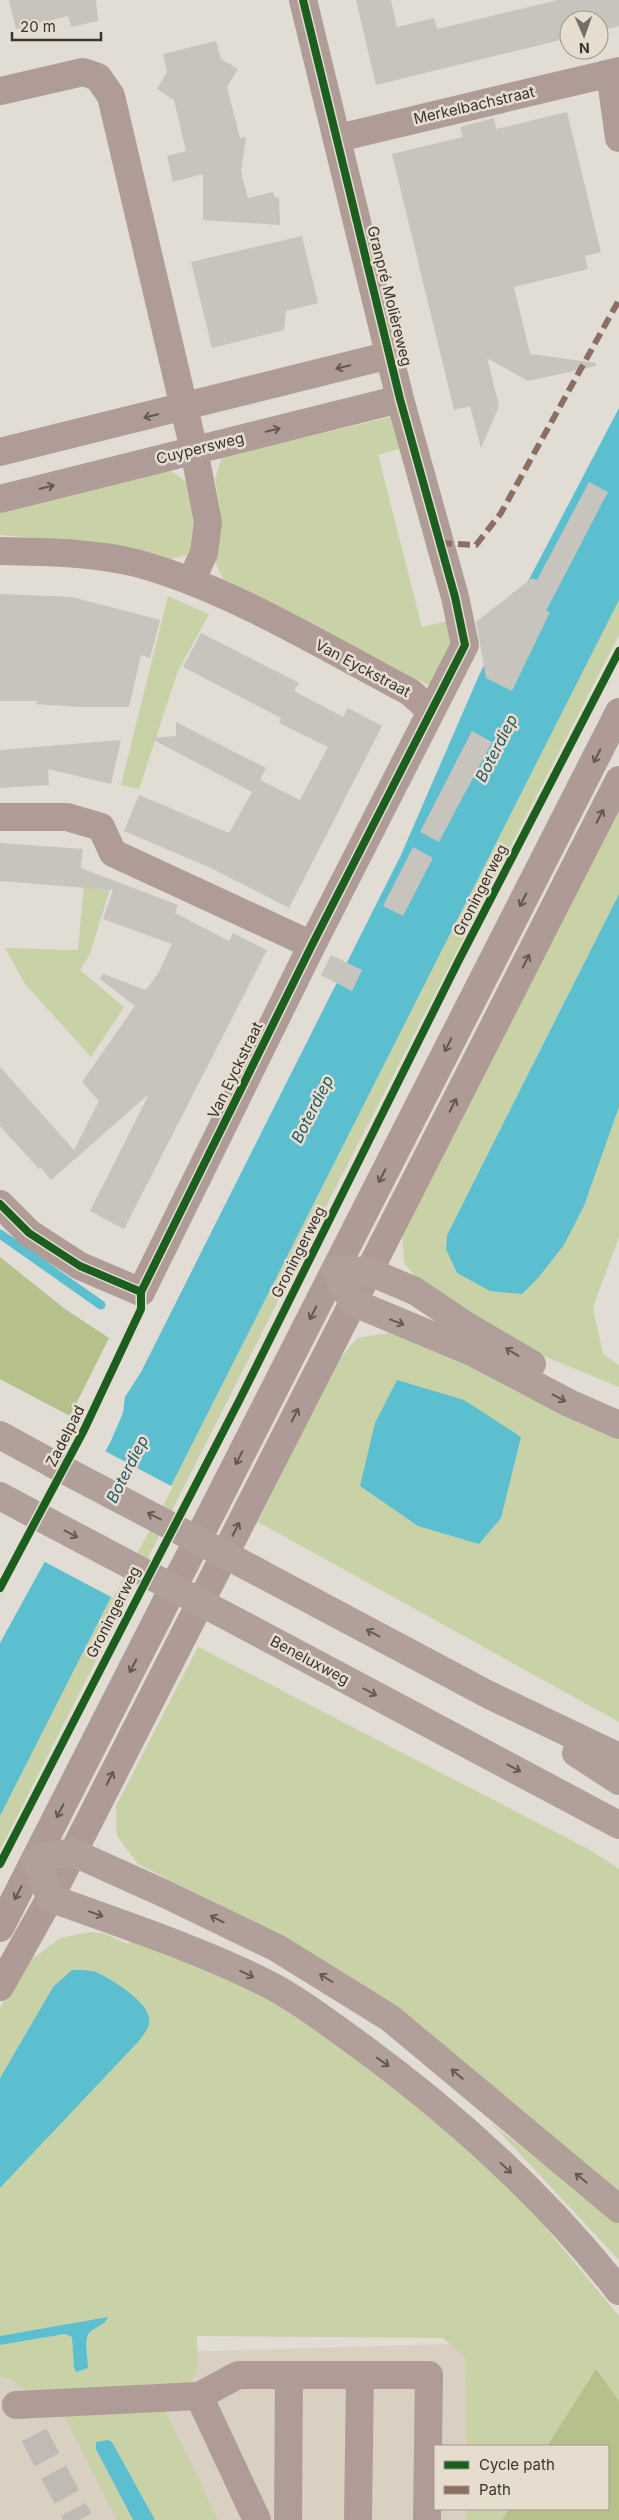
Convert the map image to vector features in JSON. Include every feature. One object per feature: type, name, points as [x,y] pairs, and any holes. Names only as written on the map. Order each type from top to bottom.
[{"type":"highway","points":[[619,1404],[531,1363],[468,1326],[415,1291],[368,1271],[335,1270],[352,1302],[396,1322],[440,1337],[569,1403],[619,1425]]},
{"type":"highway","points":[[0,1435],[489,1695],[619,1757]]},
{"type":"highway","name":"Beneluxweg","points":[[0,1496],[619,1825]]},
{"type":"highway","points":[[489,1695],[619,1781]]},
{"type":"highway","points":[[573,1800],[619,1835]]},
{"type":"highway","points":[[619,2209],[390,2018],[277,1948],[72,1852],[36,1859],[50,1898],[203,1953],[267,1983],[337,2029],[419,2089],[516,2177],[619,2292]]},
{"type":"main road","points":[[0,1928],[619,712]]},
{"type":"main road","points":[[0,1987],[50,1898],[619,780]]},
{"type":"street","name":"Granpré Molièreweg","points":[[303,0],[400,399],[455,597],[465,645],[430,710]]},
{"type":"street","points":[[0,91],[83,72],[98,77],[111,96],[194,450],[208,522],[204,553],[191,581]]},
{"type":"street","name":"Merkelbachstraat","points":[[338,138],[614,72],[619,138]]},
{"type":"street","points":[[0,452],[184,408],[390,355]]},
{"type":"street","name":"Cuypersweg","points":[[0,499],[400,399]]},
{"type":"street","name":"Van Eyckstraat","points":[[0,551],[61,552],[125,562],[191,581],[244,605],[410,692],[430,710],[141,1292],[80,1266],[29,1233],[0,1204]]},
{"type":"street","points":[[0,817],[67,817],[101,827],[113,852],[312,945]]},
{"type":"street","points":[[16,2405],[198,2396],[238,2375],[429,2375],[427,2520]]},
{"type":"street","points":[[288,2520],[289,2375]]},
{"type":"street","points":[[358,2520],[360,2375]]},
{"type":"street","points":[[198,2396],[257,2520]]},
{"type":"shaded area","points":[[518,2342],[493,2445],[434,2445],[434,2510],[479,2510],[476,2520],[0,2520],[0,2357]]},
{"type":"green space","points":[[395,416],[403,448],[378,455],[422,627],[452,620],[459,646],[434,688],[224,581],[216,564],[217,541],[222,521],[215,479],[222,457]]},
{"type":"green space","points":[[170,470],[185,481],[193,496],[197,537],[188,555],[167,560],[102,543],[0,535],[0,510]]},
{"type":"green space","points":[[168,596],[209,614],[178,671],[139,789],[121,785]]},
{"type":"green space","points":[[619,600],[619,635],[318,1222],[0,1850],[0,1816],[109,1601],[174,1480]]},
{"type":"green space","points":[[619,805],[619,894],[447,1235],[446,1249],[539,1277],[564,1245],[584,1206],[619,1107],[619,1237],[593,1307],[603,1354],[619,1365],[619,1387],[546,1357],[422,1285],[404,1263],[402,1228]]},
{"type":"green space","points":[[85,872],[112,882],[90,954],[80,970],[124,1007],[91,1057],[25,984],[5,948],[78,950]]},
{"type":"green space","points":[[0,1257],[65,1309],[109,1338],[70,1416],[0,1379]]},
{"type":"green space","points":[[395,1332],[619,1433],[619,1722],[258,1522],[338,1361],[357,1338]]},
{"type":"green space","points":[[198,1647],[590,1850],[619,1869],[619,2191],[421,2026],[277,1935],[138,1864],[117,1836],[116,1806]]},
{"type":"green space","points":[[89,1932],[103,1933],[128,1944],[132,1938],[265,1989],[414,2101],[524,2202],[619,2316],[619,2401],[596,2369],[548,2445],[466,2445],[465,2358],[443,2338],[197,2336],[197,2369],[192,2380],[186,2385],[34,2396],[9,2379],[0,2377],[0,2345],[65,2334],[73,2337],[74,2367],[88,2368],[86,2347],[88,2337],[93,2329],[103,2324],[108,2318],[0,2336],[0,2188],[139,2041],[53,1987],[0,2078],[0,2008],[29,1955],[35,1957],[60,1938]]},
{"type":"green space","points":[[491,2123],[619,2222],[619,2260]]},
{"type":"green space","points":[[596,2369],[619,2401],[619,2520],[502,2520],[508,2510],[609,2510],[609,2445],[548,2445]]},
{"type":"green space","points":[[163,2406],[218,2520],[155,2520],[112,2442],[104,2440],[99,2441],[96,2449],[133,2520],[117,2520],[63,2413]]},
{"type":"green space","points":[[467,2510],[508,2510],[502,2520],[466,2520]]},
{"type":"water","name":"Boterdiep","points":[[619,408],[619,600],[174,1480],[109,1601],[0,1816],[0,1643],[110,1443],[123,1413],[125,1397],[141,1372],[401,855],[480,673]]},
{"type":"water","points":[[619,894],[619,1107],[584,1206],[564,1245],[539,1277],[522,1294],[490,1291],[457,1273],[446,1249],[447,1235]]},
{"type":"water","points":[[397,1380],[464,1400],[521,1437],[501,1518],[479,1544],[418,1526],[360,1486],[375,1423]]},
{"type":"water","points":[[72,1970],[96,1972],[121,1986],[145,2008],[149,2016],[149,2024],[139,2041],[0,2188],[0,2078],[53,1987]]},
{"type":"water","points":[[108,2317],[104,2323],[88,2335],[86,2346],[88,2368],[76,2372],[72,2337],[65,2334],[0,2345],[0,2336]]},
{"type":"water","points":[[108,2440],[112,2442],[155,2520],[133,2520],[96,2449],[96,2442]]},
{"type":"pier","points":[[103,1450],[173,1487],[113,1598],[43,1561]]},
{"type":"building","points":[[9,0],[96,0],[98,21],[71,27],[68,16],[16,29]]},
{"type":"building","points":[[356,0],[391,0],[397,27],[434,18],[437,29],[558,0],[619,0],[619,26],[609,28],[609,10],[559,10],[559,40],[376,85]]},
{"type":"building","points":[[216,41],[221,59],[238,69],[227,87],[240,138],[246,137],[241,172],[248,198],[273,192],[275,197],[279,198],[280,225],[203,220],[203,174],[173,182],[167,156],[186,151],[174,100],[157,89],[167,72],[163,54]]},
{"type":"building","points":[[567,112],[601,252],[585,256],[588,269],[514,287],[530,354],[596,363],[596,366],[528,381],[487,358],[499,406],[481,448],[470,406],[454,410],[392,154],[463,137],[460,127],[494,118],[496,129]]},
{"type":"building","points":[[302,236],[318,303],[286,311],[284,330],[212,348],[191,262]]},
{"type":"building","points":[[589,482],[608,492],[546,611],[550,612],[512,691],[486,678],[476,622],[532,578],[537,580]]},
{"type":"building","points":[[0,594],[72,597],[160,620],[150,658],[141,655],[129,707],[78,707],[36,704],[37,701],[0,701]]},
{"type":"building","points":[[201,633],[299,683],[294,691],[343,717],[348,708],[382,726],[289,908],[211,868],[124,831],[139,795],[229,833],[252,792],[150,738],[176,736],[176,722],[266,768],[260,780],[300,800],[328,747],[279,723],[281,718],[183,667]]},
{"type":"building","points":[[472,731],[492,742],[439,842],[420,832]]},
{"type":"building","points":[[121,740],[111,784],[48,769],[49,785],[0,788],[0,750]]},
{"type":"building","points":[[0,843],[83,849],[81,868],[178,905],[175,913],[229,941],[233,933],[267,950],[124,1229],[90,1211],[149,1094],[51,1180],[0,1126],[0,1067],[74,1150],[99,1101],[82,1082],[135,1006],[100,979],[103,974],[146,990],[159,972],[172,944],[103,919],[113,890],[0,881]]},
{"type":"building","points":[[413,847],[433,858],[403,916],[383,906]]},
{"type":"building","points":[[331,955],[362,970],[352,991],[321,975]]},
{"type":"waterway","points":[[0,1234],[101,1305]]},
{"type":"tunnel","points":[[34,2435],[79,2520]]},
{"type":"marked path","points":[[440,543],[476,545],[501,513],[619,300]]},
{"type":"cycle path","name":"Zadelpad","points":[[0,1588],[84,1430],[141,1309],[141,1292],[312,945],[465,645],[455,597],[400,399],[303,0]]},
{"type":"cycle path","name":"Groningerweg","points":[[0,1864],[240,1399],[459,960],[619,651]]},
{"type":"cycle path","points":[[0,1204],[29,1233],[80,1266],[141,1292]]}]
